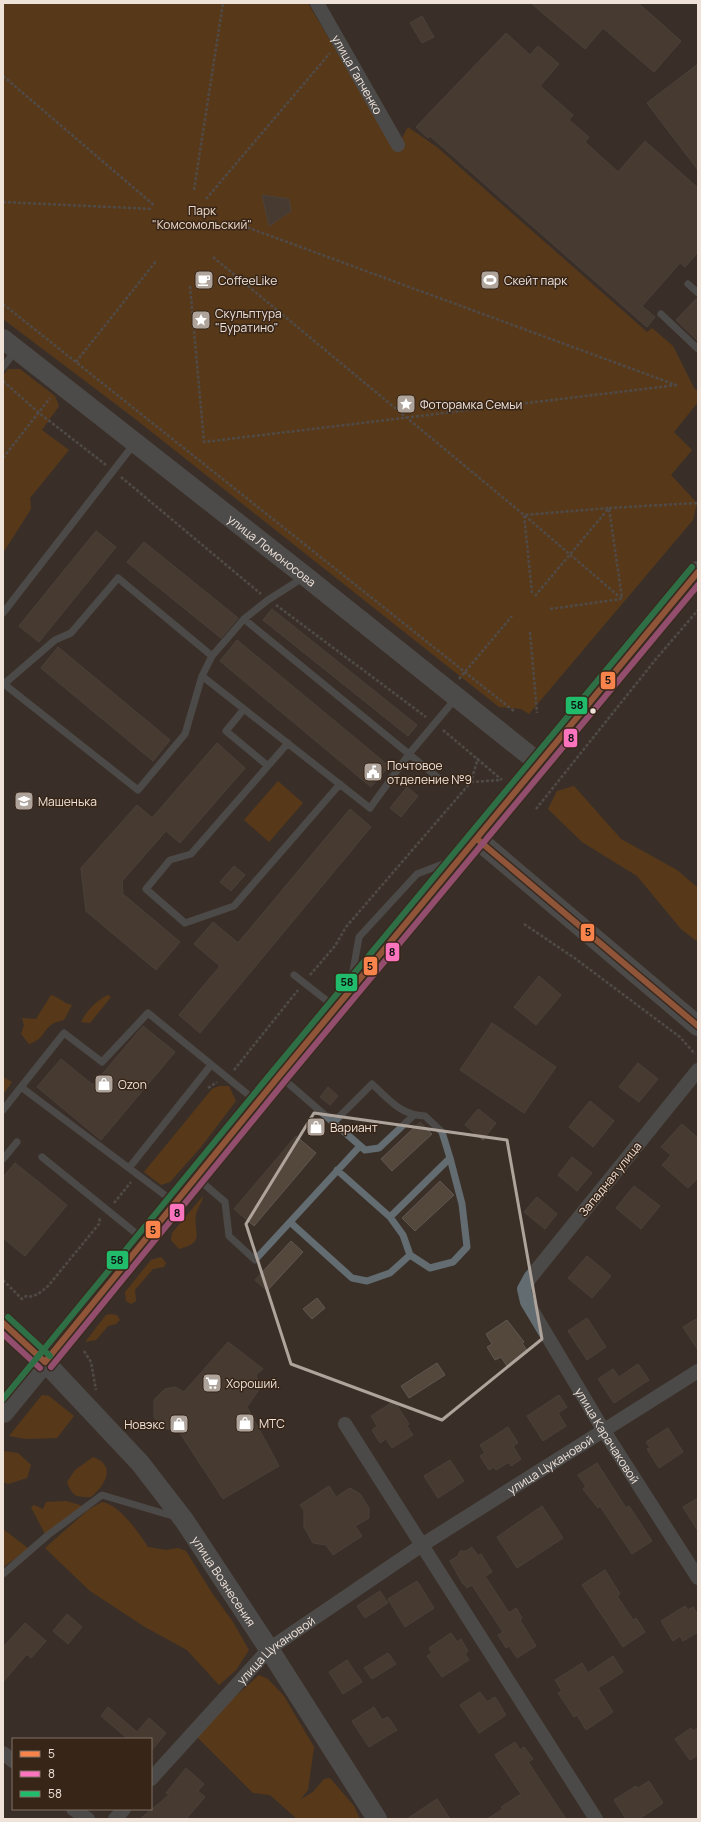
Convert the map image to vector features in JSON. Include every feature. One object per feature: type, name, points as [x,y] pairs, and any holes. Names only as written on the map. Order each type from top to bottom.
[{"type":"main road","points":[[3,1412],[279,1076],[477,840],[698,572]]},
{"type":"street","name":"улица Гапченко","points":[[317,3],[398,145]]},
{"type":"street","name":"улица Ломоносова","points":[[10,344],[305,576],[539,763]]},
{"type":"street","points":[[477,840],[698,1026]]},
{"type":"street","name":"Западная улица","points":[[524,1289],[530,1278],[698,1070]]},
{"type":"street","name":"улица Карачаковой","points":[[524,1289],[527,1302],[604,1430],[698,1578]]},
{"type":"street","name":"улица Вознесения","points":[[3,1323],[45,1362],[140,1463],[184,1520],[269,1649],[377,1819]]},
{"type":"street","name":"улица Цукановой","points":[[152,1778],[269,1649],[422,1545],[698,1371]]},
{"type":"street","points":[[345,1424],[596,1819]]},
{"type":"street","points":[[3,1753],[12,1760]]},
{"type":"street","points":[[115,1819],[123,1810]]},
{"type":"lane","points":[[688,284],[698,293]]},
{"type":"lane","points":[[661,314],[698,349]]},
{"type":"lane","points":[[3,367],[10,344]]},
{"type":"lane","points":[[3,613],[135,443]]},
{"type":"lane","points":[[212,656],[118,578],[71,633],[56,640],[4,684],[138,790],[185,734],[202,676],[212,656],[244,619],[268,600],[305,576]]},
{"type":"lane","points":[[244,619],[442,781]]},
{"type":"lane","points":[[202,676],[370,808],[453,694]]},
{"type":"lane","points":[[244,709],[226,731],[268,766]]},
{"type":"lane","points":[[288,743],[191,854],[170,860],[146,888],[185,923],[234,906],[340,784]]},
{"type":"lane","points":[[294,976],[336,1008]]},
{"type":"lane","points":[[3,1110],[64,1033],[102,1062],[148,1013],[257,1103]]},
{"type":"lane","points":[[129,1168],[211,1065]]},
{"type":"lane","points":[[279,1076],[365,1150],[379,1148],[414,1115]]},
{"type":"lane","points":[[333,1123],[372,1084],[404,1112],[425,1116],[442,1132],[462,1204],[467,1247],[453,1262],[430,1268],[410,1255],[403,1235],[390,1217],[337,1170]]},
{"type":"lane","points":[[21,1087],[175,1203]]},
{"type":"lane","points":[[3,1159],[17,1142]]},
{"type":"lane","points":[[196,1177],[225,1202],[229,1236],[255,1260],[360,1146]]},
{"type":"lane","points":[[42,1157],[144,1240]]},
{"type":"lane","points":[[390,1217],[450,1158]]},
{"type":"lane","points":[[290,1222],[352,1278],[367,1281],[390,1273],[410,1255]]},
{"type":"lane","points":[[3,1574],[48,1535],[102,1495],[184,1520]]},
{"type":"path","points":[[194,190],[223,3]]},
{"type":"path","points":[[206,199],[334,48]]},
{"type":"path","points":[[3,76],[155,206]]},
{"type":"path","points":[[3,202],[153,209]]},
{"type":"path","points":[[190,286],[204,442],[677,385],[238,224]]},
{"type":"path","points":[[213,257],[524,515],[622,599]]},
{"type":"path","points":[[76,362],[157,260]]},
{"type":"path","points":[[3,304],[515,712]]},
{"type":"path","points":[[3,381],[39,413]]},
{"type":"path","points":[[3,458],[52,396]]},
{"type":"path","points":[[524,515],[697,503]]},
{"type":"path","points":[[535,596],[609,508]]},
{"type":"path","points":[[609,508],[622,599]]},
{"type":"path","points":[[524,515],[532,593]]},
{"type":"path","points":[[550,609],[622,599]]},
{"type":"path","points":[[536,809],[656,658],[698,610]]},
{"type":"path","points":[[453,694],[465,672],[512,616]]},
{"type":"path","points":[[530,632],[537,713]]},
{"type":"path","points":[[471,782],[502,780]]},
{"type":"path","points":[[524,924],[576,959],[680,1037],[695,1054]]},
{"type":"path","points":[[3,1280],[22,1299],[26,1296],[35,1296],[48,1286],[99,1224],[100,1214],[108,1211]]},
{"type":"path","points":[[84,1351],[92,1362],[96,1397]]},
{"type":"highlighted area","points":[[314,1113],[507,1140],[542,1339],[442,1420],[291,1364],[246,1224]]},
{"type":"green space","name":"Парк \"Комсомольский\"","points":[[3,3],[308,3],[395,151],[408,127],[438,148],[647,332],[652,328],[673,346],[694,388],[698,391],[698,402],[674,432],[692,450],[671,475],[697,503],[693,520],[529,714],[521,709],[499,707],[134,418],[3,319]]},
{"type":"green space","points":[[8,369],[20,369],[55,396],[59,406],[42,430],[69,450],[30,498],[31,509],[3,553],[3,376]]},
{"type":"green space","points":[[278,781],[303,803],[269,842],[244,820]]},
{"type":"green space","points":[[574,786],[621,839],[677,870],[698,888],[698,942],[681,929],[637,876],[582,842],[548,809],[557,791]]},
{"type":"green space","points":[[51,995],[72,1005],[64,1020],[51,1025],[40,1038],[29,1044],[21,1034],[24,1025],[22,1018],[36,1019]]},
{"type":"green space","points":[[108,995],[111,997],[90,1023],[81,1022],[92,1006]]},
{"type":"green space","points":[[3,1077],[12,1082],[4,1093],[3,1092]]},
{"type":"green space","points":[[219,1086],[229,1086],[236,1101],[201,1147],[170,1182],[161,1185],[144,1172],[212,1089]]},
{"type":"green space","points":[[203,1196],[196,1215],[195,1240],[193,1243],[179,1249],[171,1240],[172,1233]]},
{"type":"green space","points":[[161,1257],[166,1263],[164,1267],[153,1269],[135,1290],[136,1301],[131,1304],[126,1301],[125,1292],[151,1260]]},
{"type":"green space","points":[[106,1315],[117,1315],[120,1320],[116,1324],[108,1326],[96,1340],[85,1342]]},
{"type":"green space","points":[[42,1395],[49,1396],[74,1416],[57,1438],[26,1439],[9,1436]]},
{"type":"green space","points":[[3,1451],[18,1453],[31,1465],[27,1478],[8,1484],[3,1482]]},
{"type":"green space","points":[[93,1457],[105,1465],[107,1470],[106,1476],[101,1487],[91,1497],[78,1496],[71,1491],[67,1482],[75,1470]]},
{"type":"green space","points":[[66,1501],[83,1506],[45,1534],[31,1507],[34,1505],[43,1509],[46,1502]]},
{"type":"green space","points":[[102,1502],[109,1504],[122,1514],[134,1527],[148,1547],[166,1550],[178,1548],[186,1551],[212,1593],[233,1622],[249,1650],[236,1670],[219,1685],[187,1650],[145,1627],[90,1591],[45,1548],[88,1510]]},
{"type":"green space","points":[[3,1529],[29,1549],[3,1567]]},
{"type":"green space","points":[[259,1675],[268,1679],[284,1696],[314,1747],[308,1790],[300,1800],[313,1792],[324,1779],[330,1778],[354,1806],[360,1819],[297,1819],[270,1795],[253,1793],[194,1734]]},
{"type":"building","points":[[531,3],[638,3],[681,41],[654,72],[603,28],[585,49]]},
{"type":"building","points":[[422,16],[434,37],[422,43],[410,23]]},
{"type":"building","points":[[506,33],[530,55],[538,46],[559,64],[540,86],[573,115],[569,120],[589,137],[585,142],[618,172],[645,141],[698,188],[698,252],[685,267],[680,263],[642,306],[655,317],[647,327],[430,136],[428,138],[416,127]]},
{"type":"building","points":[[698,64],[698,170],[647,103]]},
{"type":"building","points":[[262,195],[289,199],[291,211],[269,226]]},
{"type":"building","points":[[698,298],[698,341],[676,320]]},
{"type":"building","points":[[96,531],[116,547],[39,642],[19,626]]},
{"type":"building","points":[[144,542],[238,618],[221,638],[127,562]]},
{"type":"building","points":[[272,609],[417,725],[408,736],[263,620]]},
{"type":"building","points":[[237,640],[389,766],[371,787],[220,661]]},
{"type":"building","points":[[58,647],[170,740],[153,761],[41,668]]},
{"type":"building","points":[[217,743],[245,768],[180,843],[166,831],[122,881],[123,894],[180,942],[156,970],[86,911],[81,868],[137,805],[152,818]]},
{"type":"building","points":[[407,787],[418,796],[401,817],[390,808]]},
{"type":"building","points":[[350,809],[371,827],[200,1033],[179,1015],[220,966],[194,944],[213,922],[238,943]]},
{"type":"building","points":[[234,866],[245,875],[231,891],[220,882]]},
{"type":"building","points":[[539,976],[561,995],[536,1025],[514,1007]]},
{"type":"building","points":[[492,1023],[556,1067],[524,1113],[460,1070]]},
{"type":"building","points":[[143,1026],[175,1052],[101,1140],[37,1087],[61,1059],[93,1085]]},
{"type":"building","points":[[638,1063],[658,1079],[639,1102],[619,1087]]},
{"type":"building","points":[[328,1087],[338,1096],[330,1105],[320,1097]]},
{"type":"building","points":[[590,1101],[614,1121],[593,1147],[569,1127]]},
{"type":"building","points":[[478,1109],[496,1123],[483,1140],[465,1125]]},
{"type":"building","points":[[420,1122],[432,1134],[392,1171],[381,1159]]},
{"type":"building","points":[[682,1124],[698,1138],[698,1178],[688,1188],[662,1165],[671,1155],[661,1147]]},
{"type":"building","points":[[296,1136],[316,1153],[254,1226],[234,1209]]},
{"type":"building","points":[[572,1157],[592,1173],[577,1191],[558,1175]]},
{"type":"building","points":[[15,1163],[67,1205],[25,1256],[3,1238],[3,1177]]},
{"type":"building","points":[[440,1181],[454,1195],[415,1231],[402,1218]]},
{"type":"building","points":[[634,1186],[660,1206],[641,1229],[616,1208]]},
{"type":"building","points":[[537,1197],[557,1214],[545,1229],[524,1212]]},
{"type":"building","points":[[291,1241],[303,1252],[267,1291],[255,1280]]},
{"type":"building","points":[[587,1256],[611,1276],[592,1298],[568,1278]]},
{"type":"building","points":[[317,1298],[325,1308],[312,1319],[303,1309]]},
{"type":"building","points":[[587,1318],[606,1347],[587,1360],[568,1331]]},
{"type":"building","points":[[698,1318],[698,1350],[683,1327]]},
{"type":"building","points":[[507,1320],[524,1342],[522,1343],[528,1352],[507,1366],[501,1357],[495,1360],[487,1347],[492,1344],[486,1334]]},
{"type":"building","points":[[228,1342],[263,1369],[256,1375],[260,1388],[247,1407],[279,1466],[223,1499],[180,1433],[161,1427],[154,1417],[154,1400],[165,1389],[175,1387],[184,1392]]},
{"type":"building","points":[[437,1363],[445,1375],[409,1398],[401,1386]]},
{"type":"building","points":[[638,1364],[649,1380],[614,1403],[598,1379],[613,1369],[619,1377]]},
{"type":"building","points":[[559,1395],[567,1407],[558,1413],[566,1426],[543,1441],[527,1416]]},
{"type":"building","points":[[394,1401],[409,1424],[407,1426],[413,1435],[392,1448],[386,1439],[380,1443],[372,1430],[377,1426],[371,1416]]},
{"type":"building","points":[[508,1427],[518,1443],[513,1446],[521,1459],[511,1466],[509,1462],[496,1470],[494,1467],[489,1470],[480,1456],[485,1453],[480,1445]]},
{"type":"building","points":[[668,1428],[683,1452],[659,1468],[647,1449],[650,1448],[646,1442]]},
{"type":"building","points":[[450,1460],[464,1481],[438,1498],[424,1476]]},
{"type":"building","points":[[597,1463],[626,1508],[629,1506],[652,1541],[632,1554],[600,1506],[598,1508],[583,1489],[586,1487],[578,1475]]},
{"type":"building","points":[[329,1486],[336,1497],[350,1488],[360,1494],[369,1508],[369,1518],[355,1526],[362,1536],[333,1555],[326,1545],[313,1543],[304,1527],[304,1510],[300,1505]]},
{"type":"building","points":[[698,1498],[698,1531],[683,1507]]},
{"type":"building","points":[[542,1506],[563,1538],[517,1568],[497,1537]]},
{"type":"building","points":[[472,1547],[478,1556],[481,1554],[492,1572],[485,1576],[509,1613],[516,1608],[522,1618],[520,1620],[536,1646],[517,1658],[509,1646],[506,1648],[498,1635],[503,1632],[472,1585],[467,1588],[463,1584],[450,1561],[458,1556],[460,1551],[466,1551]]},
{"type":"building","points":[[605,1570],[620,1594],[617,1596],[633,1620],[636,1618],[645,1632],[623,1647],[582,1585]]},
{"type":"building","points":[[417,1581],[434,1608],[405,1627],[388,1599]]},
{"type":"building","points":[[380,1591],[388,1603],[365,1618],[357,1606]]},
{"type":"building","points":[[685,1606],[688,1610],[693,1607],[698,1615],[698,1632],[683,1641],[680,1636],[673,1641],[661,1621]]},
{"type":"building","points":[[67,1614],[82,1627],[68,1644],[53,1631]]},
{"type":"building","points":[[25,1623],[46,1641],[31,1658],[27,1654],[3,1682],[3,1647]]},
{"type":"building","points":[[451,1633],[457,1642],[461,1639],[468,1651],[465,1654],[469,1660],[442,1677],[427,1656],[432,1653],[429,1648]]},
{"type":"building","points":[[388,1653],[396,1664],[372,1679],[364,1668]]},
{"type":"building","points":[[613,1656],[623,1672],[598,1688],[613,1712],[586,1730],[577,1715],[574,1717],[558,1693],[562,1691],[555,1680],[582,1663],[588,1673]]},
{"type":"building","points":[[347,1660],[362,1682],[343,1694],[329,1672]]},
{"type":"building","points":[[480,1692],[487,1702],[495,1697],[506,1715],[479,1733],[460,1705]]},
{"type":"building","points":[[108,1707],[137,1732],[149,1718],[166,1733],[152,1750],[152,1738],[127,1738],[101,1716]]},
{"type":"building","points":[[374,1707],[382,1720],[388,1717],[397,1730],[369,1747],[352,1721]]},
{"type":"building","points":[[691,1728],[693,1731],[698,1728],[698,1755],[690,1760],[675,1739]]},
{"type":"building","points":[[515,1742],[520,1750],[524,1747],[533,1759],[528,1762],[566,1819],[487,1819],[503,1809],[501,1807],[521,1794],[495,1755]]},
{"type":"building","points":[[186,1768],[204,1784],[198,1791],[205,1797],[186,1819],[140,1819],[169,1795],[166,1793]]},
{"type":"building","points":[[649,1781],[663,1803],[639,1819],[626,1819],[614,1800],[636,1786],[638,1788]]},
{"type":"building","points":[[437,1799],[450,1819],[407,1819]]},
{"type":"transit line","name":"58","points":[[3,1399],[273,1071],[692,567]]},
{"type":"transit line","name":"5","points":[[45,1362],[279,1076],[698,572]]},
{"type":"transit line","name":"8","points":[[51,1367],[285,1081],[698,585]]},
{"type":"transit line","name":"5","points":[[477,839],[698,1026]]},
{"type":"transit line","name":"58","points":[[8,1317],[50,1356]]},
{"type":"transit line","name":"5","points":[[3,1323],[45,1362]]},
{"type":"transit line","name":"8","points":[[3,1334],[40,1368]]},
{"type":"place","name":"CoffeeLike","points":[[204,280]]},
{"type":"place","name":"Скейт парк","points":[[490,280]]},
{"type":"place","name":"Скульптура \"Буратино\"","points":[[201,320]]},
{"type":"place","name":"Фоторамка Семьи","points":[[406,404]]},
{"type":"place","name":"Почтовое отделение №9","points":[[373,772]]},
{"type":"place","name":"Машенька","points":[[24,801]]},
{"type":"place","name":"Ozon","points":[[104,1084]]},
{"type":"place","name":"Вариант","points":[[316,1127]]},
{"type":"place","name":"Хороший.","points":[[212,1383]]},
{"type":"place","name":"МТС","points":[[245,1423]]},
{"type":"place","name":"Новэкс","points":[[179,1424]]}]
